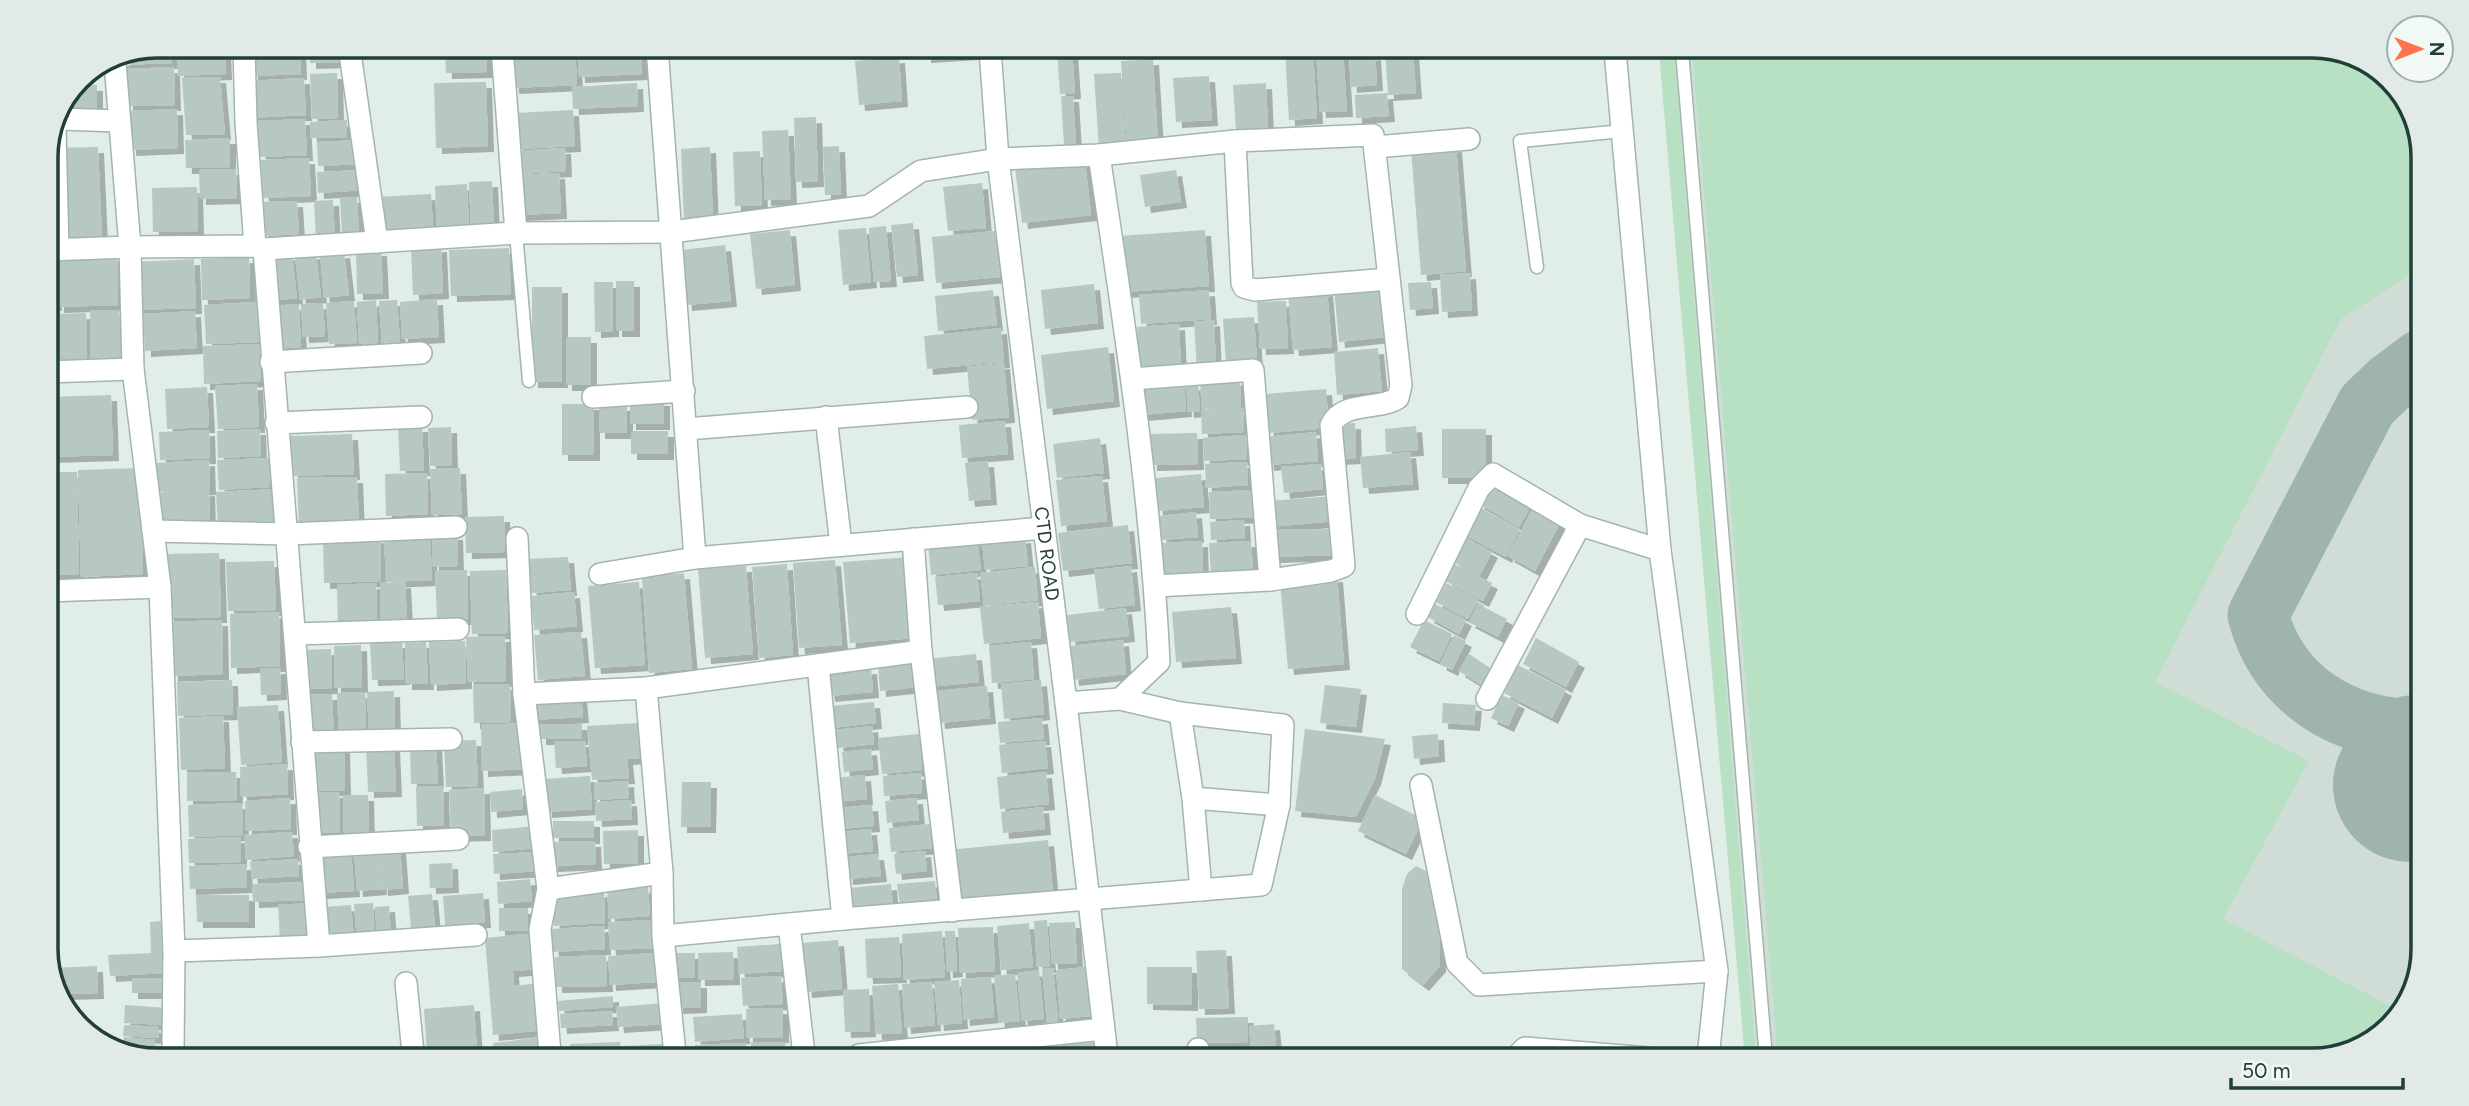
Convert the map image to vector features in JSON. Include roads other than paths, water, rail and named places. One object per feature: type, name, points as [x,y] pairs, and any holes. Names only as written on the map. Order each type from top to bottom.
[{"type":"street","points":[[244,58],[246,123],[287,534],[309,847],[319,946]]},
{"type":"street","points":[[351,58],[377,242]]},
{"type":"street","points":[[503,58],[516,233]]},
{"type":"street","points":[[658,58],[695,558]]},
{"type":"street","name":"CTD ROAD","points":[[991,58],[998,159],[1106,1048]]},
{"type":"street","points":[[1616,58],[1660,550],[1717,971],[1709,1048]]},
{"type":"street","points":[[115,67],[130,247],[134,369],[160,587],[174,951],[173,1048]]},
{"type":"street","points":[[65,119],[119,121]]},
{"type":"street","points":[[58,250],[260,247],[516,233],[672,232],[869,206],[921,172],[998,159],[1099,155],[1234,141],[1373,135],[1401,385],[1398,398],[1389,404],[1359,407],[1341,414],[1331,425],[1343,566],[1331,571],[1270,580],[1155,586]]},
{"type":"street","points":[[1375,147],[1469,139]]},
{"type":"street","points":[[1234,141],[1244,287],[1255,290],[1389,279]]},
{"type":"street","points":[[1099,155],[1132,379],[1155,586],[1159,663],[1120,699]]},
{"type":"street","points":[[271,362],[421,353]]},
{"type":"street","points":[[58,372],[134,369]]},
{"type":"street","points":[[1132,379],[1253,370],[1270,580]]},
{"type":"street","points":[[593,397],[684,391]]},
{"type":"street","points":[[686,429],[967,407]]},
{"type":"street","points":[[276,423],[421,417]]},
{"type":"street","points":[[826,417],[841,545]]},
{"type":"street","points":[[1417,614],[1479,488],[1493,474],[1580,525],[1660,550]]},
{"type":"street","points":[[1487,699],[1580,525]]},
{"type":"street","points":[[153,531],[287,534],[456,527]]},
{"type":"street","points":[[600,574],[695,558],[1044,528]]},
{"type":"street","points":[[517,538],[524,694],[548,889],[540,929],[550,1048]]},
{"type":"street","points":[[913,539],[920,650],[952,911]]},
{"type":"street","points":[[58,591],[160,587]]},
{"type":"street","points":[[295,634],[458,629]]},
{"type":"street","points":[[524,694],[646,688],[920,650]]},
{"type":"street","points":[[818,665],[844,919]]},
{"type":"street","points":[[646,688],[662,873],[663,936],[674,1048]]},
{"type":"street","points":[[663,936],[1261,885],[1279,805],[1283,725],[1180,713],[1120,699],[1066,703]]},
{"type":"street","points":[[1180,713],[1193,798],[1201,890]]},
{"type":"street","points":[[302,742],[451,738]]},
{"type":"street","points":[[1421,785],[1457,963],[1479,985],[1717,971]]},
{"type":"street","points":[[1193,798],[1279,805]]},
{"type":"street","points":[[309,847],[458,839]]},
{"type":"street","points":[[548,889],[662,873]]},
{"type":"street","points":[[789,924],[803,1048]]},
{"type":"street","points":[[174,951],[319,946],[476,935]]},
{"type":"street","points":[[406,983],[412,1048]]},
{"type":"street","points":[[973,1048],[1103,1029]]},
{"type":"lane","points":[[1683,58],[1765,1048]]},
{"type":"lane","points":[[1537,267],[1520,141],[1622,131]]},
{"type":"lane","points":[[516,233],[529,381]]}]
